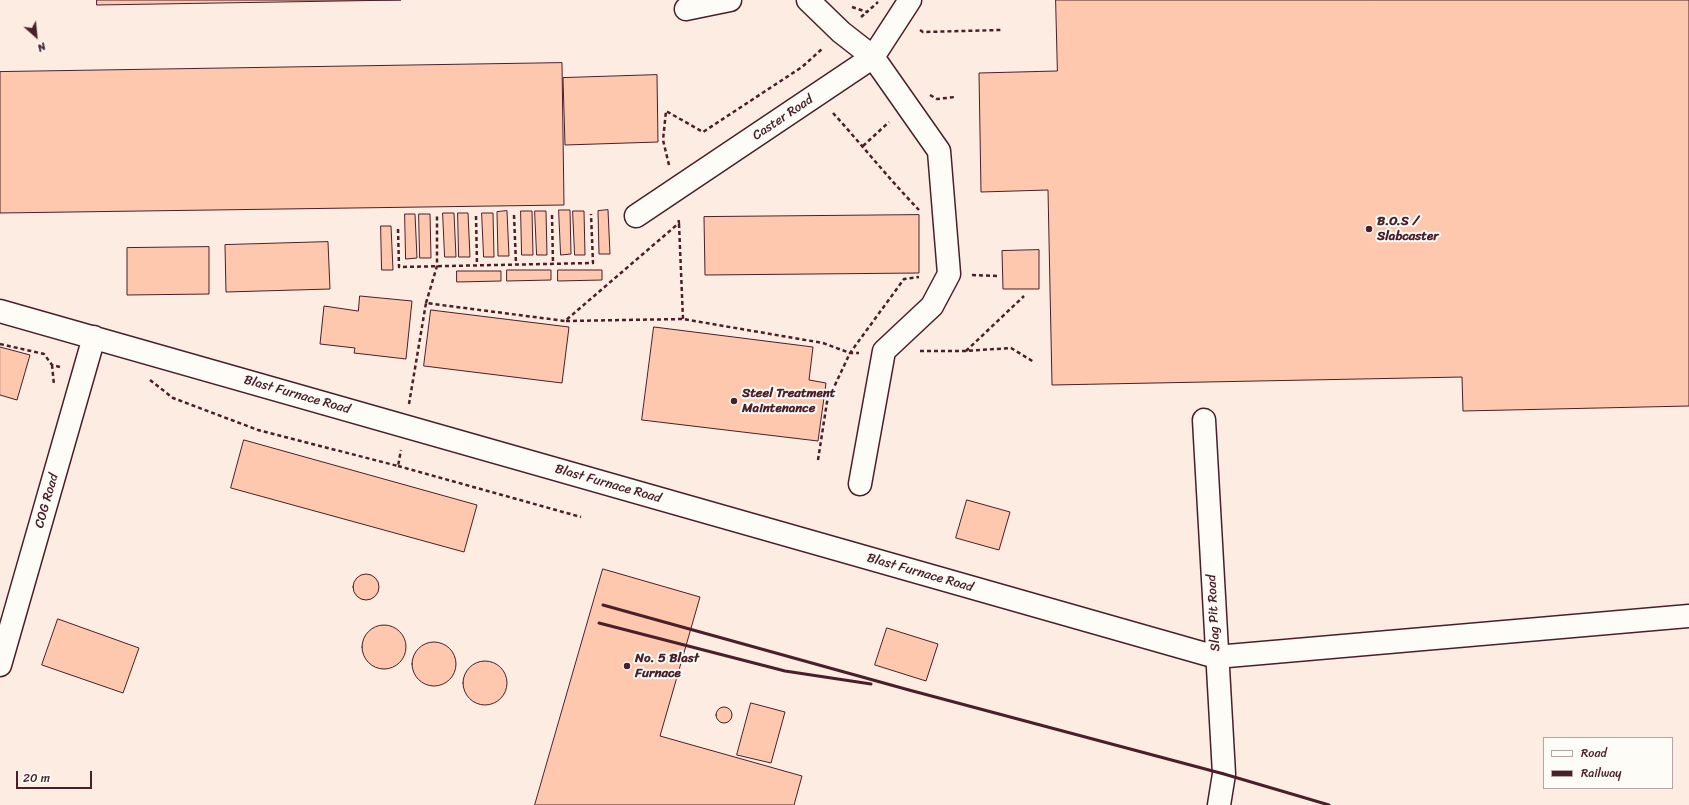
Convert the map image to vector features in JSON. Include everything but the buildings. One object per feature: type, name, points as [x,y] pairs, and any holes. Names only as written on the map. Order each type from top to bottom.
[{"type":"street","points":[[686,9],[730,0]]},
{"type":"street","points":[[808,0],[841,32],[873,58],[939,151],[949,274],[932,306],[884,351],[860,484]]},
{"type":"street","name":"Caster Road","points":[[636,216],[873,58],[906,7]]},
{"type":"street","name":"Blast Furnace Road","points":[[0,311],[1216,657]]},
{"type":"street","name":"COG Road","points":[[0,665],[94,337]]},
{"type":"street","name":"Slag Pit Road","points":[[1204,420],[1216,657],[1224,774],[1219,805]]},
{"type":"street","points":[[1216,657],[1689,616]]},
{"type":"path","points":[[683,319],[679,223],[674,190],[663,140],[666,111],[703,132],[802,67],[880,0]]},
{"type":"path","points":[[848,6],[867,12]]},
{"type":"path","points":[[906,7],[923,32],[1001,30]]},
{"type":"path","points":[[802,67],[817,95],[863,146],[884,173],[923,214]]},
{"type":"path","points":[[552,214],[553,264]]},
{"type":"path","points":[[398,229],[399,268],[593,263],[591,214]]},
{"type":"path","points":[[514,215],[516,264]]},
{"type":"path","points":[[398,466],[426,303],[437,266],[436,216]]},
{"type":"path","points":[[476,216],[477,265]]},
{"type":"path","points":[[565,321],[679,223]]},
{"type":"path","points":[[818,460],[827,402],[850,353],[904,279],[926,277]]},
{"type":"path","points":[[965,351],[1024,296]]},
{"type":"path","points":[[426,303],[565,321],[683,319],[823,343],[850,353],[884,351],[965,351],[1011,348],[1034,362]]},
{"type":"path","points":[[0,344],[44,354],[52,365],[84,370]]},
{"type":"path","points":[[145,376],[172,398],[258,430],[398,466],[581,517]]},
{"type":"shaded area","points":[[0,0],[1689,0],[1689,805],[0,805]]},
{"type":"railway","points":[[603,605],[909,690],[1224,774],[1329,805]]},
{"type":"railway","points":[[599,623],[785,671],[871,684]]},
{"type":"place","name":"B.O.S / Slabcaster","points":[[1369,229]]},
{"type":"place","name":"Steel Treatment Maintenance","points":[[734,401]]},
{"type":"place","name":"No. 5 Blast Furnace","points":[[627,666]]}]
